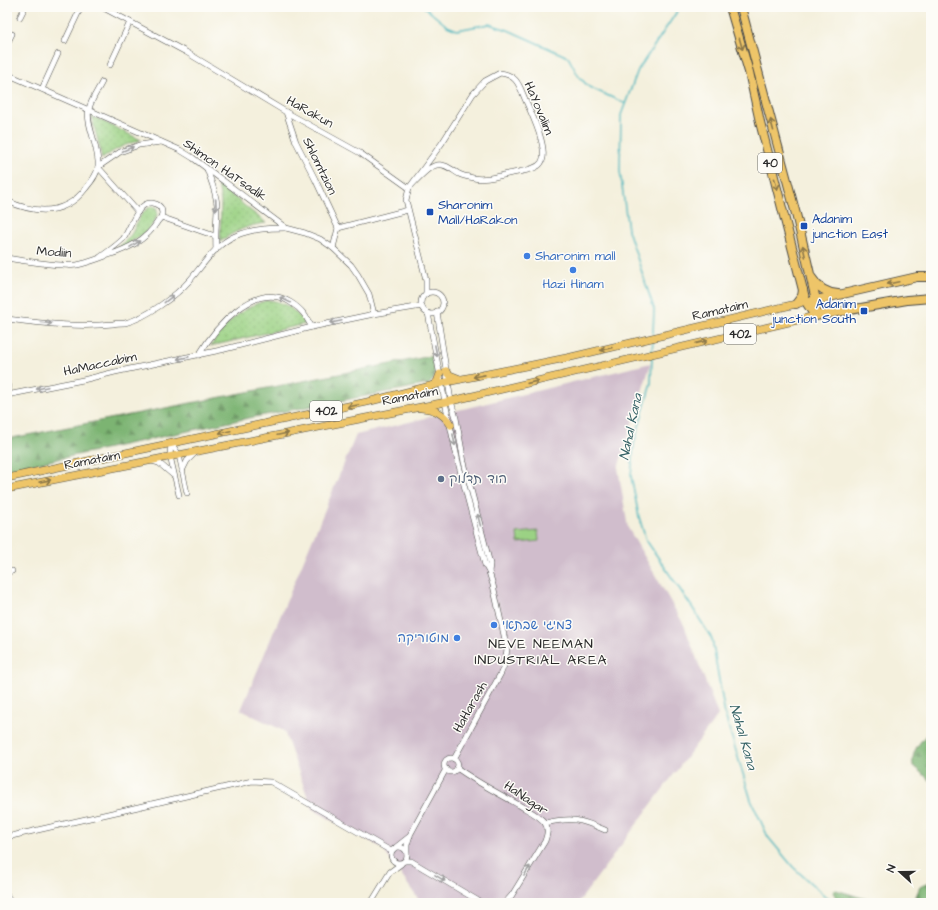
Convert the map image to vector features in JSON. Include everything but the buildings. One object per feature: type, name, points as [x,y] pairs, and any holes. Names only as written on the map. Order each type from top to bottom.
[{"type":"highway","name":"40","points":[[730,7],[749,72],[758,116],[804,289],[806,302],[815,316]]},
{"type":"highway","name":"40","points":[[741,7],[797,218],[816,300],[815,316]]},
{"type":"highway","points":[[809,273],[816,284],[824,290],[836,294],[843,294]]},
{"type":"highway","points":[[806,302],[917,278],[931,277]]},
{"type":"highway","points":[[796,304],[802,296],[804,289]]},
{"type":"highway","points":[[815,316],[907,300],[931,298]]},
{"type":"main road","name":"Ramataim","points":[[7,478],[367,402],[444,382],[556,360],[806,302]]},
{"type":"main road","name":"Ramataim","points":[[7,489],[448,401],[815,316]]},
{"type":"main road","points":[[433,385],[443,373],[460,380]]},
{"type":"main road","points":[[415,407],[426,408],[439,412],[444,415],[451,426]]},
{"type":"street","points":[[20,17],[25,7]]},
{"type":"street","points":[[65,41],[81,7]]},
{"type":"street","name":"HaRakun","points":[[102,7],[186,52],[286,112],[360,153],[408,188]]},
{"type":"street","points":[[110,64],[130,22]]},
{"type":"street","points":[[7,44],[12,34]]},
{"type":"street","points":[[42,89],[58,54]]},
{"type":"street","name":"HaYovalim","points":[[500,73],[507,74],[515,78],[532,114],[542,143],[544,154],[542,162],[536,167],[476,179],[460,174],[445,166],[437,165],[429,169],[408,188],[442,143],[473,94],[481,85],[485,81],[500,73]]},
{"type":"street","name":"Shimon HaTsadik","points":[[7,74],[180,150],[286,228],[320,239],[333,248],[351,266],[369,294],[374,314]]},
{"type":"street","points":[[7,201],[29,210],[40,211],[53,210],[77,200],[94,177],[98,166],[97,153],[88,110],[102,82]]},
{"type":"street","name":"Shlomtzion","points":[[286,112],[296,142],[338,228]]},
{"type":"street","points":[[98,166],[120,152],[139,144],[161,142]]},
{"type":"street","points":[[98,166],[138,212],[147,203],[157,204],[161,207],[161,217],[215,236]]},
{"type":"street","points":[[206,168],[214,189],[217,205],[215,236],[216,250]]},
{"type":"street","points":[[408,188],[406,200],[426,280],[426,294],[422,300],[422,306],[428,313],[443,373]]},
{"type":"street","points":[[333,248],[338,228],[408,210]]},
{"type":"street","name":"Modiin","points":[[99,258],[123,239],[138,212]]},
{"type":"street","name":"Modiin","points":[[7,258],[45,264],[76,265],[128,248],[139,242],[156,225],[161,217]]},
{"type":"street","points":[[7,319],[69,325],[103,325],[125,323],[172,298],[216,250],[234,236],[258,229],[286,228]]},
{"type":"street","points":[[426,280],[433,292],[439,295],[442,301],[442,308],[437,312],[428,313]]},
{"type":"street","points":[[426,294],[433,292]]},
{"type":"street","points":[[199,355],[208,340],[225,320],[240,308],[260,298],[269,296],[287,300],[303,313],[312,327]]},
{"type":"street","name":"HaMaccabim","points":[[8,395],[199,355],[312,327],[422,306]]},
{"type":"street","points":[[437,312],[444,382],[448,401]]},
{"type":"street","points":[[7,382],[8,395]]},
{"type":"street","name":"HaHarash","points":[[448,401],[458,462],[483,558],[489,572],[507,645],[506,658],[498,680],[454,759]]},
{"type":"street","name":"HaHarash","points":[[448,401],[456,418],[464,462],[490,564],[489,572]]},
{"type":"street","points":[[171,444],[179,455],[187,493]]},
{"type":"street","points":[[171,444],[170,456],[179,495]]},
{"type":"street","points":[[182,471],[187,461],[196,452]]},
{"type":"street","points":[[150,460],[159,463],[174,476]]},
{"type":"street","points":[[371,903],[390,872],[403,862],[407,854],[407,845],[410,835],[446,769],[444,765],[449,758],[454,759],[457,763],[457,768],[451,772],[446,769]]},
{"type":"street","name":"HaNagar","points":[[457,768],[530,811],[545,823],[547,832],[545,841],[512,895],[505,903]]},
{"type":"street","points":[[7,837],[252,781],[271,782],[394,849],[404,849],[407,854]]},
{"type":"street","points":[[545,823],[564,819],[578,819],[605,830]]},
{"type":"street","points":[[390,872],[394,849],[410,835]]},
{"type":"street","points":[[391,860],[396,863],[411,861],[482,903]]},
{"type":"street","points":[[7,895],[10,903]]},
{"type":"shaded area","points":[[651,363],[618,468],[628,528],[684,625],[718,715],[578,903],[421,903],[382,848],[312,809],[284,731],[241,710],[356,435]]},
{"type":"green space","points":[[92,116],[141,140],[121,147],[102,159]]},
{"type":"green space","points":[[218,184],[266,223],[242,229],[220,242],[221,202]]},
{"type":"green space","points":[[152,206],[156,207],[157,214],[151,227],[130,243],[117,249],[132,233],[142,214]]},
{"type":"green space","points":[[269,300],[281,303],[290,308],[305,324],[211,346],[216,338],[235,317],[251,306]]},
{"type":"green space","points":[[431,356],[435,373],[434,379],[429,384],[244,419],[7,470],[7,439]]},
{"type":"green space","points":[[538,531],[539,541],[518,543],[517,533]]},
{"type":"green space","points":[[931,730],[931,781],[913,766],[913,760],[915,750]]},
{"type":"green space","points":[[931,881],[931,903],[913,903],[920,887]]},
{"type":"green space","points":[[833,889],[879,903],[838,903]]},
{"type":"waterway","points":[[424,7],[447,26],[457,30],[489,24],[508,30],[568,57],[579,77],[589,87],[624,103]]},
{"type":"waterway","name":"Nahal Kana","points":[[653,334],[654,309],[628,230],[620,171],[621,115],[638,70],[680,7]]},
{"type":"waterway","name":"Nahal Kana","points":[[652,352],[653,340]]},
{"type":"waterway","name":"Nahal Kana","points":[[652,356],[651,383],[634,444],[631,476],[639,517],[646,540],[712,639],[725,715],[751,800],[768,837],[793,867],[826,897],[841,903]]},
{"type":"place","name":"Sharonim Mall/HaRakon","points":[[430,212]]},
{"type":"place","name":"Adanim junction East","points":[[804,226]]},
{"type":"place","name":"Sharonim mall","points":[[527,256]]},
{"type":"place","name":"Hazi Hinam","points":[[573,270]]},
{"type":"place","name":"Adanim junction South","points":[[864,311]]},
{"type":"place","name":"הוד תדלוק","points":[[441,479]]},
{"type":"place","name":"צמיגי שבתאי","points":[[494,625]]},
{"type":"place","name":"מוטוריקה","points":[[457,638]]},
{"type":"district","name":"NEVE NEEMAN INDUSTRIAL AREA","points":[[541,652]]}]
